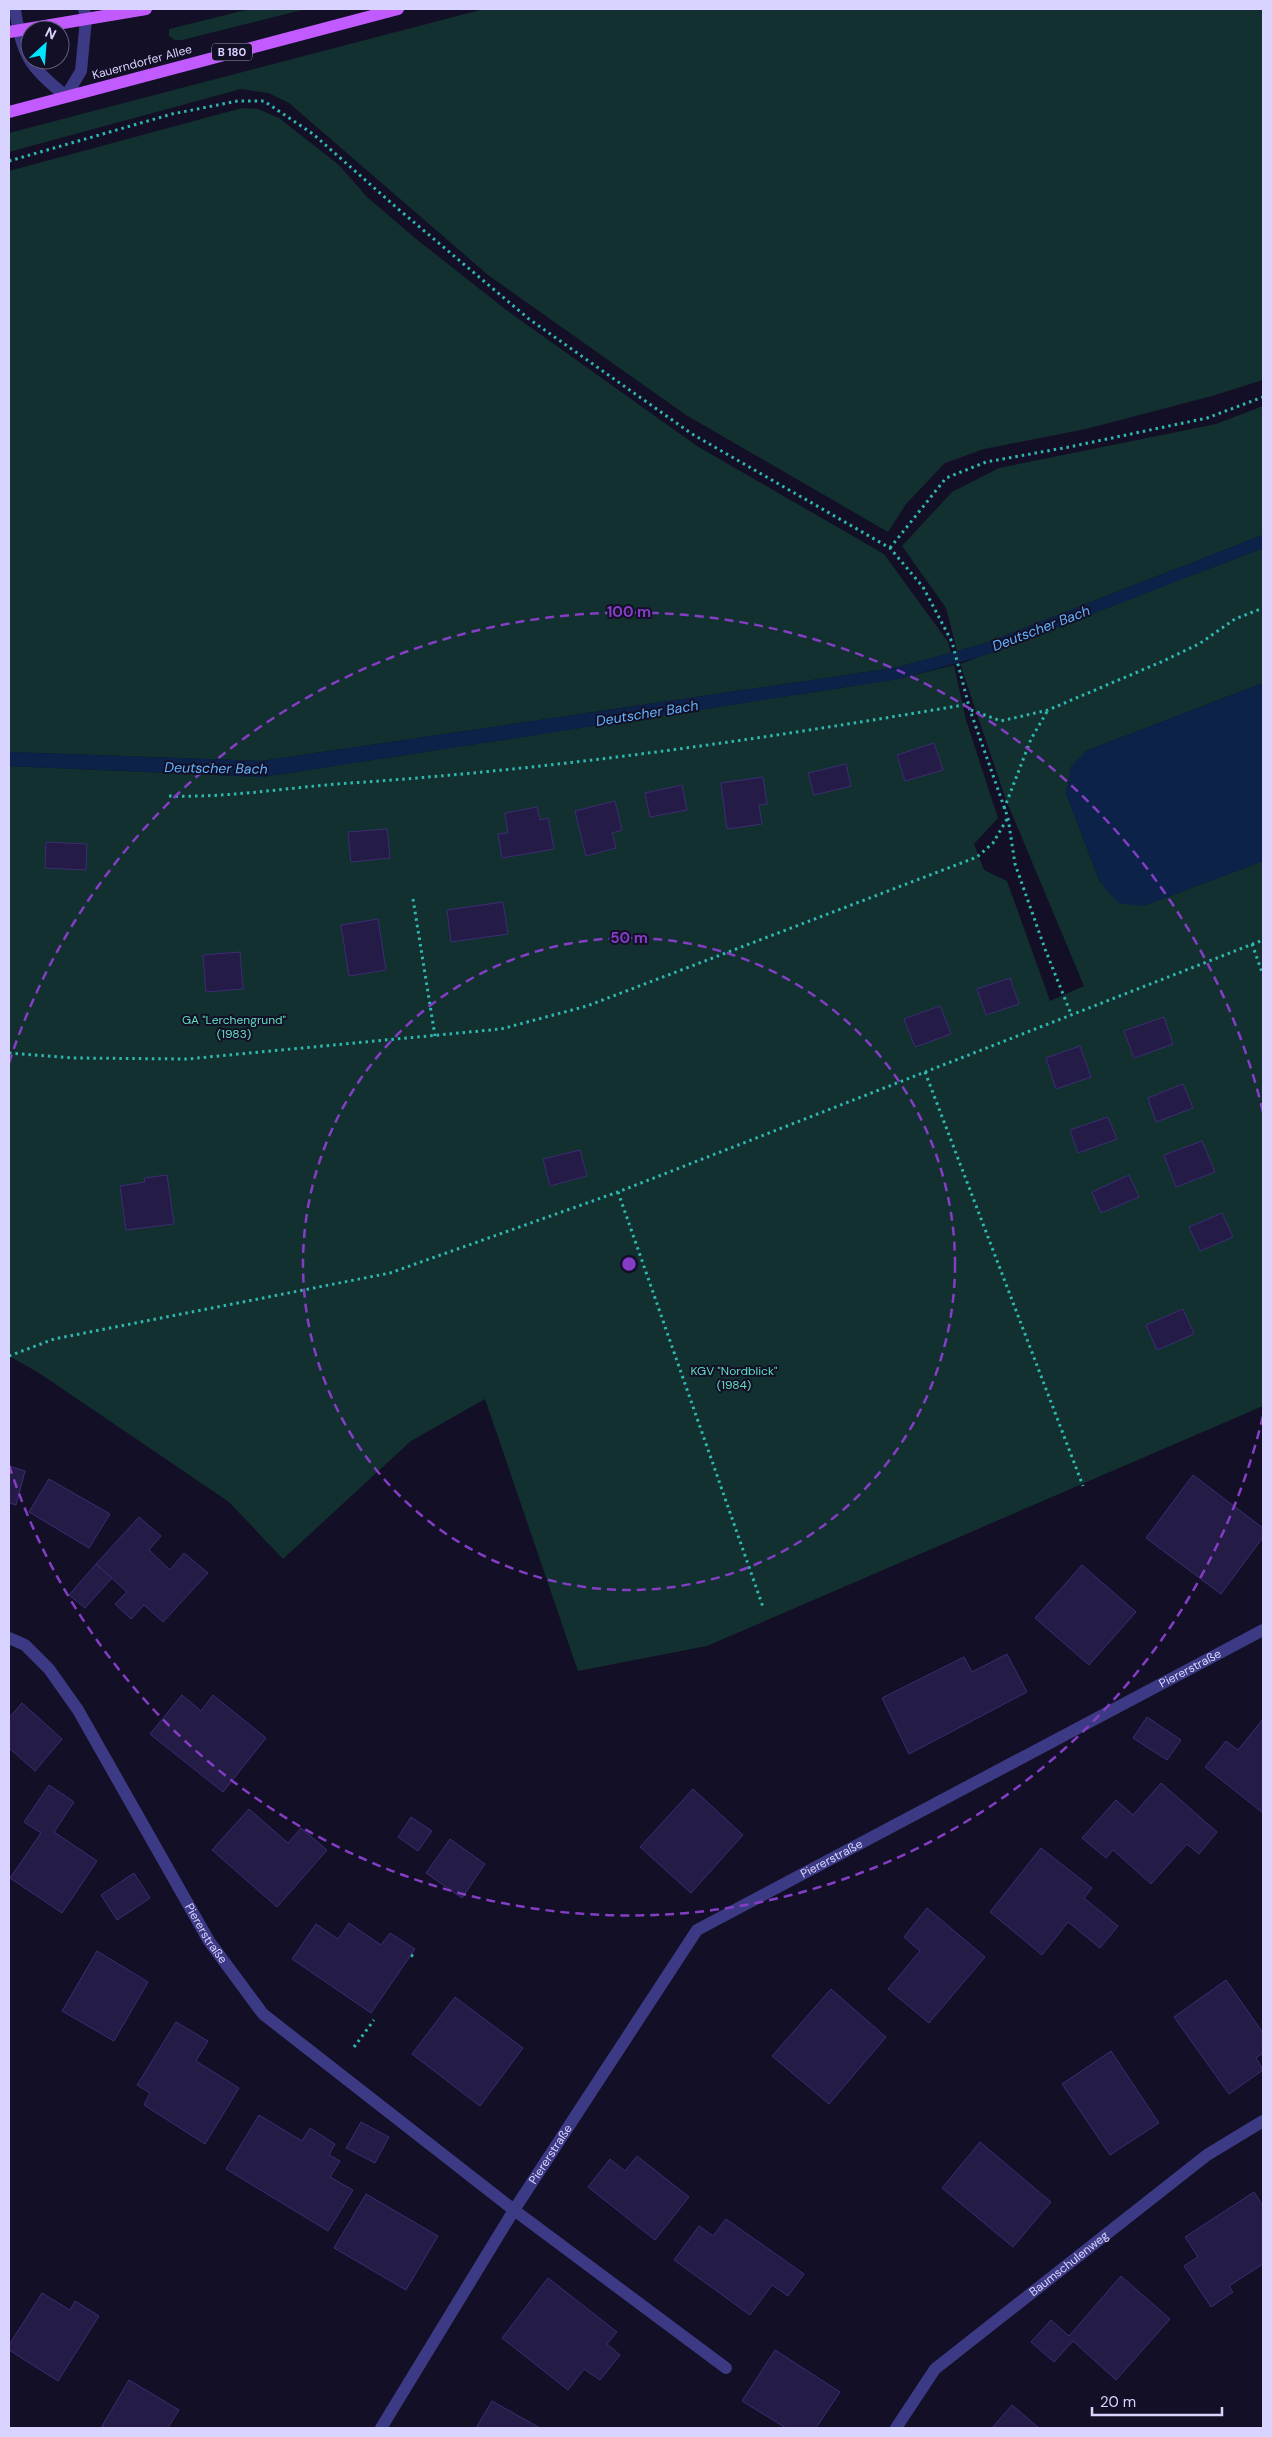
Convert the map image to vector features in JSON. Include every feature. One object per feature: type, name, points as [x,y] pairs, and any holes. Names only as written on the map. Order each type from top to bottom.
[{"type":"main road","points":[[13,31],[85,14],[146,9]]},
{"type":"main road","name":"Kauerndorfer Allee","points":[[9,112],[398,9]]},
{"type":"street","points":[[15,9],[13,31],[31,64],[42,77],[66,96],[82,71],[85,14]]},
{"type":"street","name":"Piererstraße","points":[[381,2428],[514,2210],[697,1930],[1263,1630]]},
{"type":"street","name":"Piererstraße","points":[[9,1638],[26,1645],[49,1669],[78,1710],[209,1940],[263,2014],[514,2210],[726,2368]]},
{"type":"street","name":"Baumschulenweg","points":[[896,2428],[935,2369],[1207,2155],[1263,2121]]},
{"type":"path","points":[[9,161],[172,114],[238,101],[264,101],[313,134],[397,208],[546,330],[692,434],[890,548],[924,587],[952,642],[970,710],[1008,818],[1015,864],[1045,949],[1071,1014]]},
{"type":"path","points":[[890,548],[946,478],[986,462],[1207,418],[1263,397]]},
{"type":"path","points":[[970,710],[1001,720],[1048,710],[1199,644],[1235,619],[1263,608]]},
{"type":"path","points":[[169,796],[207,797],[313,786],[432,778],[639,755],[755,740],[969,704]]},
{"type":"path","points":[[1004,809],[1031,739],[1048,710]]},
{"type":"path","points":[[9,1053],[73,1058],[187,1059],[501,1029],[596,1002],[977,857],[993,843],[1008,818]]},
{"type":"path","points":[[413,898],[435,1036]]},
{"type":"path","points":[[9,1356],[54,1339],[390,1273],[618,1192],[1263,940]]},
{"type":"path","points":[[1252,944],[1263,975]]},
{"type":"path","points":[[924,1072],[1083,1486]]},
{"type":"path","points":[[618,1192],[763,1607]]},
{"type":"path","points":[[410,1955],[416,1958]]},
{"type":"green space","points":[[250,9],[306,9],[182,40],[175,40],[169,36],[169,29]]},
{"type":"green space","points":[[484,9],[1263,9],[1263,380],[1212,396],[1086,429],[984,449],[945,463],[906,504],[888,532],[686,415],[488,275],[289,103],[268,93],[241,89],[9,152],[9,133]]},
{"type":"green space","points":[[242,108],[258,109],[279,118],[339,165],[367,197],[415,238],[505,309],[697,446],[884,554],[948,642],[951,653],[894,668],[261,761],[9,752],[9,171]]},
{"type":"green space","points":[[1263,406],[1263,535],[983,644],[957,651],[946,608],[902,546],[952,492],[999,468],[1216,424]]},
{"type":"green space","points":[[1263,548],[1263,683],[1086,751],[1066,793],[1100,882],[1143,906],[1263,861],[1263,1406],[707,1646],[578,1671],[485,1399],[411,1441],[283,1559],[229,1502],[39,1373],[9,1356],[9,766],[262,777],[898,679],[954,665],[966,720],[998,818],[974,844],[984,870],[1007,881],[1050,1001],[1084,986],[1006,800],[960,664]]},
{"type":"water","name":"Deutscher Bach","points":[[1263,535],[1263,548],[986,655],[899,679],[262,777],[9,766],[9,752],[261,761],[894,668],[983,644]]},
{"type":"water","points":[[1263,683],[1263,861],[1143,906],[1118,903],[1100,882],[1066,793],[1071,766],[1086,751]]},
{"type":"building","points":[[934,743],[943,770],[905,781],[897,755]]},
{"type":"building","points":[[846,764],[851,786],[814,795],[808,773]]},
{"type":"building","points":[[763,777],[767,804],[759,805],[762,824],[727,829],[721,783]]},
{"type":"building","points":[[682,785],[687,810],[650,817],[645,793]]},
{"type":"building","points":[[615,801],[622,830],[612,833],[616,848],[586,856],[575,811]]},
{"type":"building","points":[[537,807],[540,820],[548,818],[554,849],[502,858],[498,834],[508,833],[505,813]]},
{"type":"building","points":[[387,829],[390,858],[351,862],[348,832]]},
{"type":"building","points":[[46,842],[87,844],[86,870],[45,868]]},
{"type":"building","points":[[503,902],[508,934],[451,942],[447,910]]},
{"type":"building","points":[[378,919],[386,970],[349,976],[341,925]]},
{"type":"building","points":[[240,952],[243,989],[206,992],[203,955]]},
{"type":"building","points":[[1010,978],[1019,1004],[986,1015],[977,989]]},
{"type":"building","points":[[940,1006],[951,1034],[915,1047],[904,1019]]},
{"type":"building","points":[[1164,1017],[1173,1044],[1134,1058],[1124,1031]]},
{"type":"building","points":[[1080,1046],[1091,1077],[1056,1089],[1046,1058]]},
{"type":"building","points":[[1183,1084],[1193,1108],[1156,1122],[1148,1098]]},
{"type":"building","points":[[1108,1117],[1117,1139],[1078,1153],[1070,1130]]},
{"type":"building","points":[[1202,1141],[1215,1172],[1176,1187],[1164,1155]]},
{"type":"building","points":[[580,1150],[587,1176],[550,1186],[543,1159]]},
{"type":"building","points":[[167,1175],[174,1224],[126,1230],[120,1186],[145,1182],[144,1178]]},
{"type":"building","points":[[1129,1175],[1139,1197],[1101,1213],[1092,1192]]},
{"type":"building","points":[[1222,1213],[1233,1237],[1200,1251],[1189,1227]]},
{"type":"building","points":[[1183,1309],[1194,1334],[1157,1350],[1146,1325]]},
{"type":"building","points":[[9,1466],[25,1471],[16,1505],[9,1503]]},
{"type":"building","points":[[1193,1475],[1263,1528],[1263,1537],[1221,1594],[1146,1538]]},
{"type":"building","points":[[49,1479],[110,1514],[89,1548],[29,1512]]},
{"type":"building","points":[[139,1517],[161,1536],[149,1550],[170,1570],[184,1553],[208,1573],[163,1622],[144,1605],[131,1619],[115,1604],[127,1592],[96,1564]]},
{"type":"building","points":[[96,1564],[112,1578],[85,1608],[69,1595]]},
{"type":"building","points":[[1082,1565],[1136,1612],[1089,1665],[1035,1618]]},
{"type":"building","points":[[1007,1654],[1027,1692],[909,1754],[882,1698],[964,1657],[972,1672]]},
{"type":"building","points":[[182,1695],[201,1711],[213,1695],[266,1738],[223,1792],[150,1734]]},
{"type":"building","points":[[22,1703],[62,1739],[35,1771],[9,1748],[9,1718]]},
{"type":"building","points":[[1147,1717],[1181,1740],[1167,1760],[1133,1738]]},
{"type":"building","points":[[1263,1719],[1263,1813],[1205,1767],[1226,1741],[1238,1750]]},
{"type":"building","points":[[1161,1783],[1217,1832],[1199,1854],[1187,1844],[1151,1884],[1113,1850],[1106,1858],[1082,1838],[1116,1800],[1133,1815]]},
{"type":"building","points":[[49,1785],[74,1802],[54,1832],[97,1861],[62,1913],[10,1878],[41,1833],[24,1822]]},
{"type":"building","points":[[693,1789],[743,1835],[691,1893],[640,1847]]},
{"type":"building","points":[[249,1809],[288,1843],[301,1828],[327,1850],[277,1907],[212,1850]]},
{"type":"building","points":[[411,1817],[432,1831],[418,1851],[398,1837]]},
{"type":"building","points":[[450,1839],[485,1864],[462,1898],[426,1873]]},
{"type":"building","points":[[1041,1848],[1092,1888],[1084,1898],[1118,1926],[1100,1948],[1068,1922],[1042,1955],[990,1912]]},
{"type":"building","points":[[134,1873],[150,1898],[117,1920],[101,1895]]},
{"type":"building","points":[[927,1908],[985,1957],[929,2023],[888,1989],[920,1951],[904,1937]]},
{"type":"building","points":[[349,1923],[381,1945],[390,1933],[415,1949],[371,2013],[292,1959],[316,1924],[338,1939]]},
{"type":"building","points":[[97,1951],[148,1982],[114,2041],[62,2011]]},
{"type":"building","points":[[1226,1980],[1263,2033],[1263,2053],[1256,2058],[1263,2070],[1229,2094],[1174,2017]]},
{"type":"building","points":[[831,1989],[886,2037],[829,2104],[772,2056]]},
{"type":"building","points":[[455,1997],[523,2048],[480,2106],[412,2054]]},
{"type":"building","points":[[176,2022],[208,2041],[196,2061],[239,2088],[205,2144],[144,2105],[150,2093],[137,2085]]},
{"type":"building","points":[[1111,2051],[1159,2123],[1110,2155],[1062,2084]]},
{"type":"building","points":[[259,2115],[302,2141],[310,2128],[335,2144],[329,2155],[340,2161],[330,2177],[353,2190],[328,2231],[226,2169]]},
{"type":"building","points":[[361,2122],[389,2137],[375,2163],[346,2148]]},
{"type":"building","points":[[980,2142],[1051,2202],[1013,2247],[942,2188]]},
{"type":"building","points":[[637,2156],[689,2197],[655,2240],[588,2187],[610,2159],[625,2171]]},
{"type":"building","points":[[1254,2192],[1263,2206],[1263,2264],[1229,2286],[1233,2292],[1211,2307],[1184,2266],[1198,2257],[1185,2237]]},
{"type":"building","points":[[366,2194],[438,2236],[406,2290],[334,2248]]},
{"type":"building","points":[[726,2219],[804,2274],[788,2296],[772,2285],[750,2315],[674,2260],[699,2226],[713,2236]]},
{"type":"building","points":[[1121,2276],[1170,2319],[1116,2380],[1073,2341],[1054,2362],[1031,2342],[1051,2320],[1069,2336]]},
{"type":"building","points":[[548,2278],[617,2332],[607,2344],[620,2355],[600,2380],[584,2369],[568,2390],[502,2338]]},
{"type":"building","points":[[42,2293],[70,2310],[75,2301],[99,2316],[58,2381],[9,2350],[9,2345]]},
{"type":"building","points":[[775,2350],[840,2392],[816,2428],[786,2428],[742,2401]]},
{"type":"building","points":[[129,2380],[179,2410],[168,2428],[105,2428],[102,2426]]},
{"type":"building","points":[[492,2401],[540,2428],[476,2428]]},
{"type":"building","points":[[1012,2405],[1039,2428],[992,2428]]},
{"type":"park label","name":"GA \"Lerchengrund\" (1983)","points":[[234,1027]]},
{"type":"park label","name":"KGV \"Nordblick\" (1984)","points":[[734,1378]]}]
